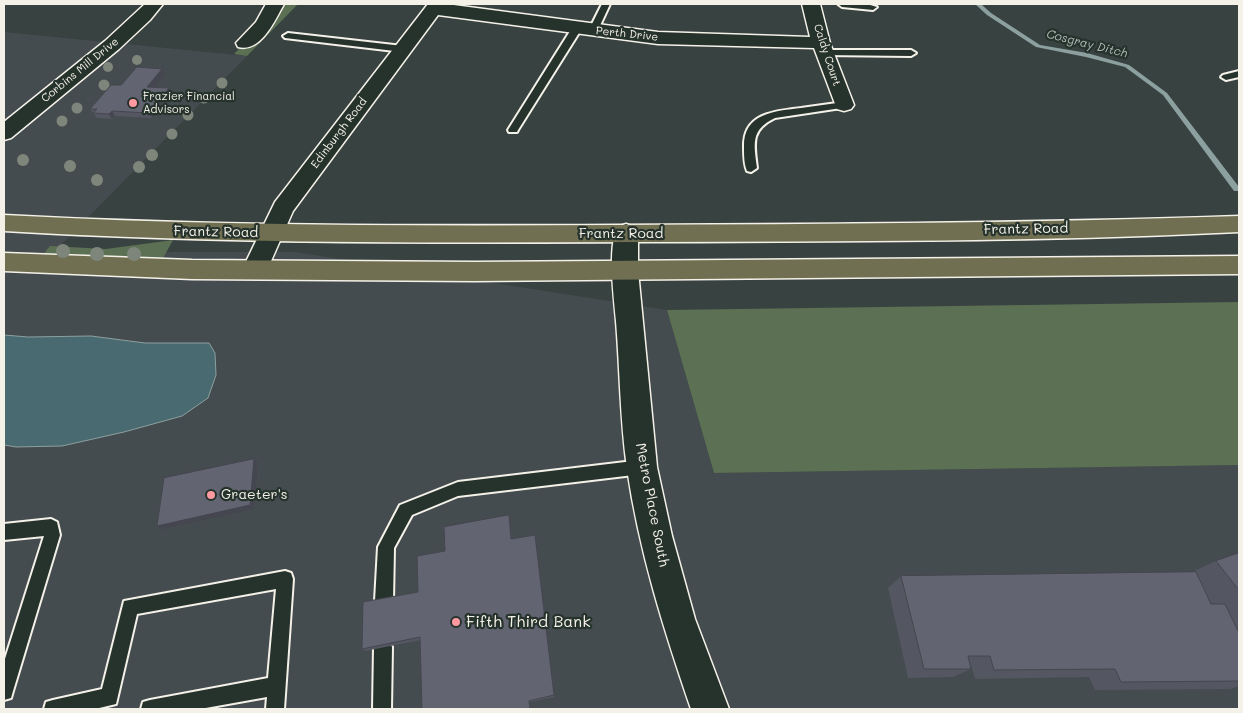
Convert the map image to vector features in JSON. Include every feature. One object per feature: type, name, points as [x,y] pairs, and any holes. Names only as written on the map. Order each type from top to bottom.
[{"type":"main road","name":"Frantz Road","points":[[4,223],[66,228],[272,232],[626,234],[1136,228],[1239,224]]},
{"type":"main road","points":[[4,239],[24,239],[66,228]]},
{"type":"main road","points":[[4,262],[97,268],[625,271],[1239,265]]},
{"type":"street","name":"Corbins Mill Drive","points":[[4,133],[112,45],[144,16],[154,4]]},
{"type":"street","points":[[245,43],[264,25],[276,4]]},
{"type":"street","name":"Caldy Court","points":[[811,4],[823,48],[844,105]]},
{"type":"street","name":"Perth Drive","points":[[436,6],[658,38],[823,48]]},
{"type":"street","name":"Edinburgh Road","points":[[255,270],[283,208],[436,6]]},
{"type":"street","name":"Metro Place South","points":[[626,234],[625,271],[642,467],[656,536],[678,619],[710,709]]},
{"type":"lane","points":[[513,130],[606,4]]},
{"type":"lane","points":[[842,4],[873,7]]},
{"type":"lane","points":[[288,36],[403,49]]},
{"type":"lane","points":[[823,48],[911,53]]},
{"type":"lane","points":[[1226,76],[1239,74]]},
{"type":"lane","points":[[751,168],[749,137],[754,128],[763,119],[772,115],[844,105]]},
{"type":"lane","points":[[384,601],[386,547],[406,510],[458,489],[642,467]]},
{"type":"lane","points":[[4,532],[52,527],[52,535],[4,691]]},
{"type":"lane","points":[[53,709],[108,703],[130,607],[286,579],[274,709]]},
{"type":"lane","points":[[382,709],[383,648]]},
{"type":"lane","points":[[150,709],[276,686]]},
{"type":"shaded area","points":[[4,32],[247,56],[54,252],[295,252],[667,310],[714,473],[1239,465],[1239,709],[4,709]]},
{"type":"green space","points":[[284,4],[298,4],[247,56],[234,54]]},
{"type":"green space","points":[[173,240],[162,260],[42,256],[50,246],[106,249]]},
{"type":"green space","points":[[1239,302],[1239,465],[714,473],[667,310]]},
{"type":"water","points":[[4,335],[28,337],[91,336],[145,343],[209,343],[215,353],[216,375],[208,398],[182,416],[62,446],[16,447],[4,445]]},
{"type":"building","name":"Frazier Financial Advisors","points":[[137,67],[162,69],[147,87],[169,88],[149,113],[112,111],[109,114],[93,113],[97,109],[90,109],[111,85],[121,85]]},
{"type":"building","name":"Graeter's","points":[[254,459],[250,505],[157,526],[164,478]]},
{"type":"building","name":"Fifth Third Bank","points":[[509,515],[511,539],[535,535],[554,695],[529,701],[530,709],[422,709],[420,637],[362,649],[363,602],[418,592],[417,556],[445,551],[444,527]]},
{"type":"building","points":[[1239,553],[1239,590],[1216,561]]},
{"type":"building","points":[[1196,572],[1211,604],[1225,604],[1239,633],[1239,681],[1121,682],[1115,669],[994,670],[990,656],[968,656],[971,669],[924,669],[901,576]]},
{"type":"waterway","name":"Cosgray Ditch","points":[[978,4],[989,14],[1038,46],[1087,55],[1127,66],[1165,94],[1237,189]]},
{"type":"place","name":"Frazier Financial Advisors","points":[[133,103]]},
{"type":"place","name":"Graeter's","points":[[211,495]]},
{"type":"place","name":"Fifth Third Bank","points":[[456,622]]}]
